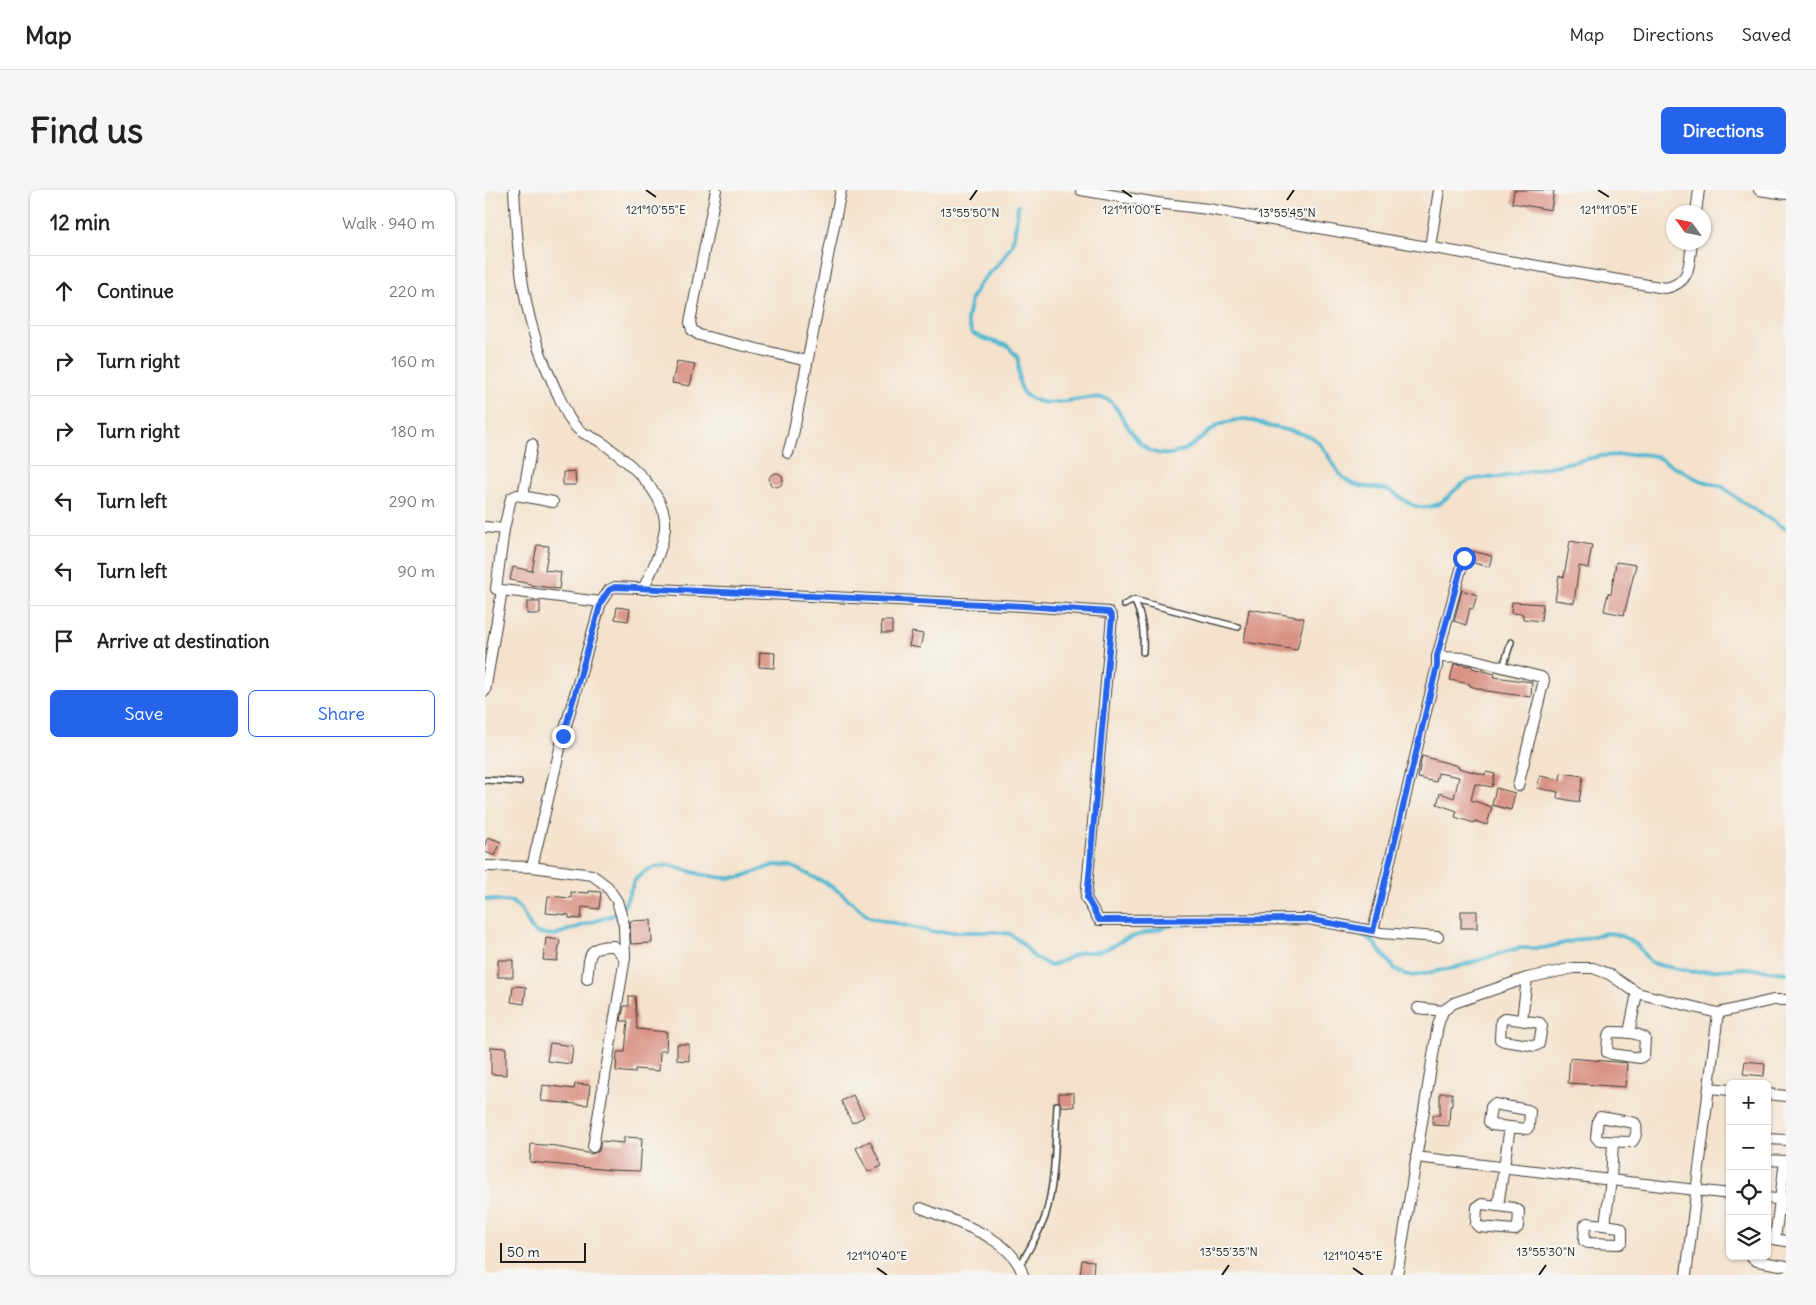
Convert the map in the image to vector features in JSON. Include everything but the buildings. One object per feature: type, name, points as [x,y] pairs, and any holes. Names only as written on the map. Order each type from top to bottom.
[{"type":"street","points":[[514,190],[517,242],[525,297],[535,338],[569,418],[574,427],[583,434],[603,443],[648,484],[658,499],[664,514],[665,528],[643,589]]},
{"type":"street","points":[[716,190],[690,322],[692,330],[699,335],[807,361]]},
{"type":"street","points":[[788,453],[841,190]]},
{"type":"street","points":[[1081,190],[1430,247],[1665,288],[1677,286],[1684,278],[1688,269],[1691,250]]},
{"type":"street","points":[[1430,247],[1439,190]]},
{"type":"street","points":[[1697,205],[1699,190]]},
{"type":"street","points":[[1759,190],[1786,194]]},
{"type":"street","points":[[523,496],[532,444]]},
{"type":"street","points":[[485,691],[499,590],[504,529],[511,498],[517,495],[553,502]]},
{"type":"street","points":[[485,526],[504,529]]},
{"type":"street","points":[[1373,931],[1437,666],[1437,656],[1464,558]]},
{"type":"street","points":[[532,866],[563,736],[601,602],[609,590],[615,587],[1113,611],[1087,898],[1099,920],[1308,919],[1381,933],[1438,937]]},
{"type":"street","points":[[485,588],[601,602]]},
{"type":"street","points":[[1437,656],[1467,658],[1541,677],[1544,680],[1518,786]]},
{"type":"street","points":[[485,866],[532,866],[592,875],[607,886],[617,901],[624,925],[625,958],[593,1147]]},
{"type":"street","points":[[587,979],[590,954],[597,947],[614,946],[625,958]]},
{"type":"street","points":[[1397,1275],[1437,1025],[1443,1011],[1454,1003],[1527,978],[1574,968],[1593,968],[1609,974],[1637,993],[1718,1013],[1773,1000],[1786,1000]]},
{"type":"street","points":[[1522,1020],[1527,978]]},
{"type":"street","points":[[1629,1033],[1637,993]]},
{"type":"street","points":[[1418,1008],[1443,1011]]},
{"type":"street","points":[[1686,1275],[1718,1013]]},
{"type":"street","points":[[1709,1088],[1726,1090]]},
{"type":"street","points":[[1771,1094],[1786,1096]]},
{"type":"street","points":[[1498,1206],[1510,1127]]},
{"type":"street","points":[[1771,1139],[1786,1140]]},
{"type":"street","points":[[1605,1224],[1611,1180],[1613,1142]]},
{"type":"street","points":[[1416,1157],[1726,1194]]},
{"type":"street","points":[[1771,1160],[1785,1161],[1783,1200],[1771,1239],[1786,1241]]},
{"type":"street","points":[[921,1208],[991,1237],[1012,1254],[1021,1270]]},
{"type":"street","points":[[1755,1260],[1786,1266]]},
{"type":"lane","points":[[1124,605],[1134,600],[1239,627]]},
{"type":"lane","points":[[1134,600],[1140,612],[1144,629],[1143,652]]},
{"type":"lane","points":[[1503,668],[1511,642]]},
{"type":"lane","points":[[485,780],[519,782]]},
{"type":"lane","points":[[1021,1270],[1044,1219],[1048,1203],[1054,1170],[1057,1105]]},
{"type":"waterway","points":[[1018,206],[1012,244],[1002,260],[980,283],[971,299],[967,320],[972,333],[1008,346],[1018,358],[1019,382],[1024,394],[1037,401],[1049,403],[1087,398],[1109,400],[1137,440],[1150,451],[1159,454],[1176,453],[1189,447],[1211,430],[1226,422],[1249,419],[1308,436],[1321,446],[1339,473],[1351,483],[1388,490],[1412,505],[1420,507],[1428,507],[1441,502],[1462,485],[1473,479],[1513,475],[1601,456],[1641,454],[1655,456],[1699,480],[1723,487],[1741,501],[1786,529]]},
{"type":"waterway","points":[[485,899],[512,902],[522,911],[531,928],[537,933],[554,935],[613,915],[624,906],[635,880],[645,871],[655,867],[669,865],[703,875],[725,878],[741,877],[774,865],[791,866],[826,883],[869,917],[932,932],[995,932],[1010,934],[1022,943],[1034,957],[1051,966],[1081,952],[1097,952],[1125,939],[1172,925],[1190,924]]},
{"type":"waterway","points":[[1359,932],[1372,941],[1394,968],[1404,974],[1413,976],[1457,967],[1521,948],[1544,948],[1606,933],[1616,934],[1628,939],[1636,944],[1650,962],[1659,965],[1692,972],[1746,968],[1786,973]]},
{"type":"route","points":[[563,736],[601,602],[604,595],[615,587],[1024,606],[1109,612],[1112,617],[1087,898],[1089,906],[1099,920],[1308,919],[1373,931],[1437,666],[1437,656],[1464,558]]}]
